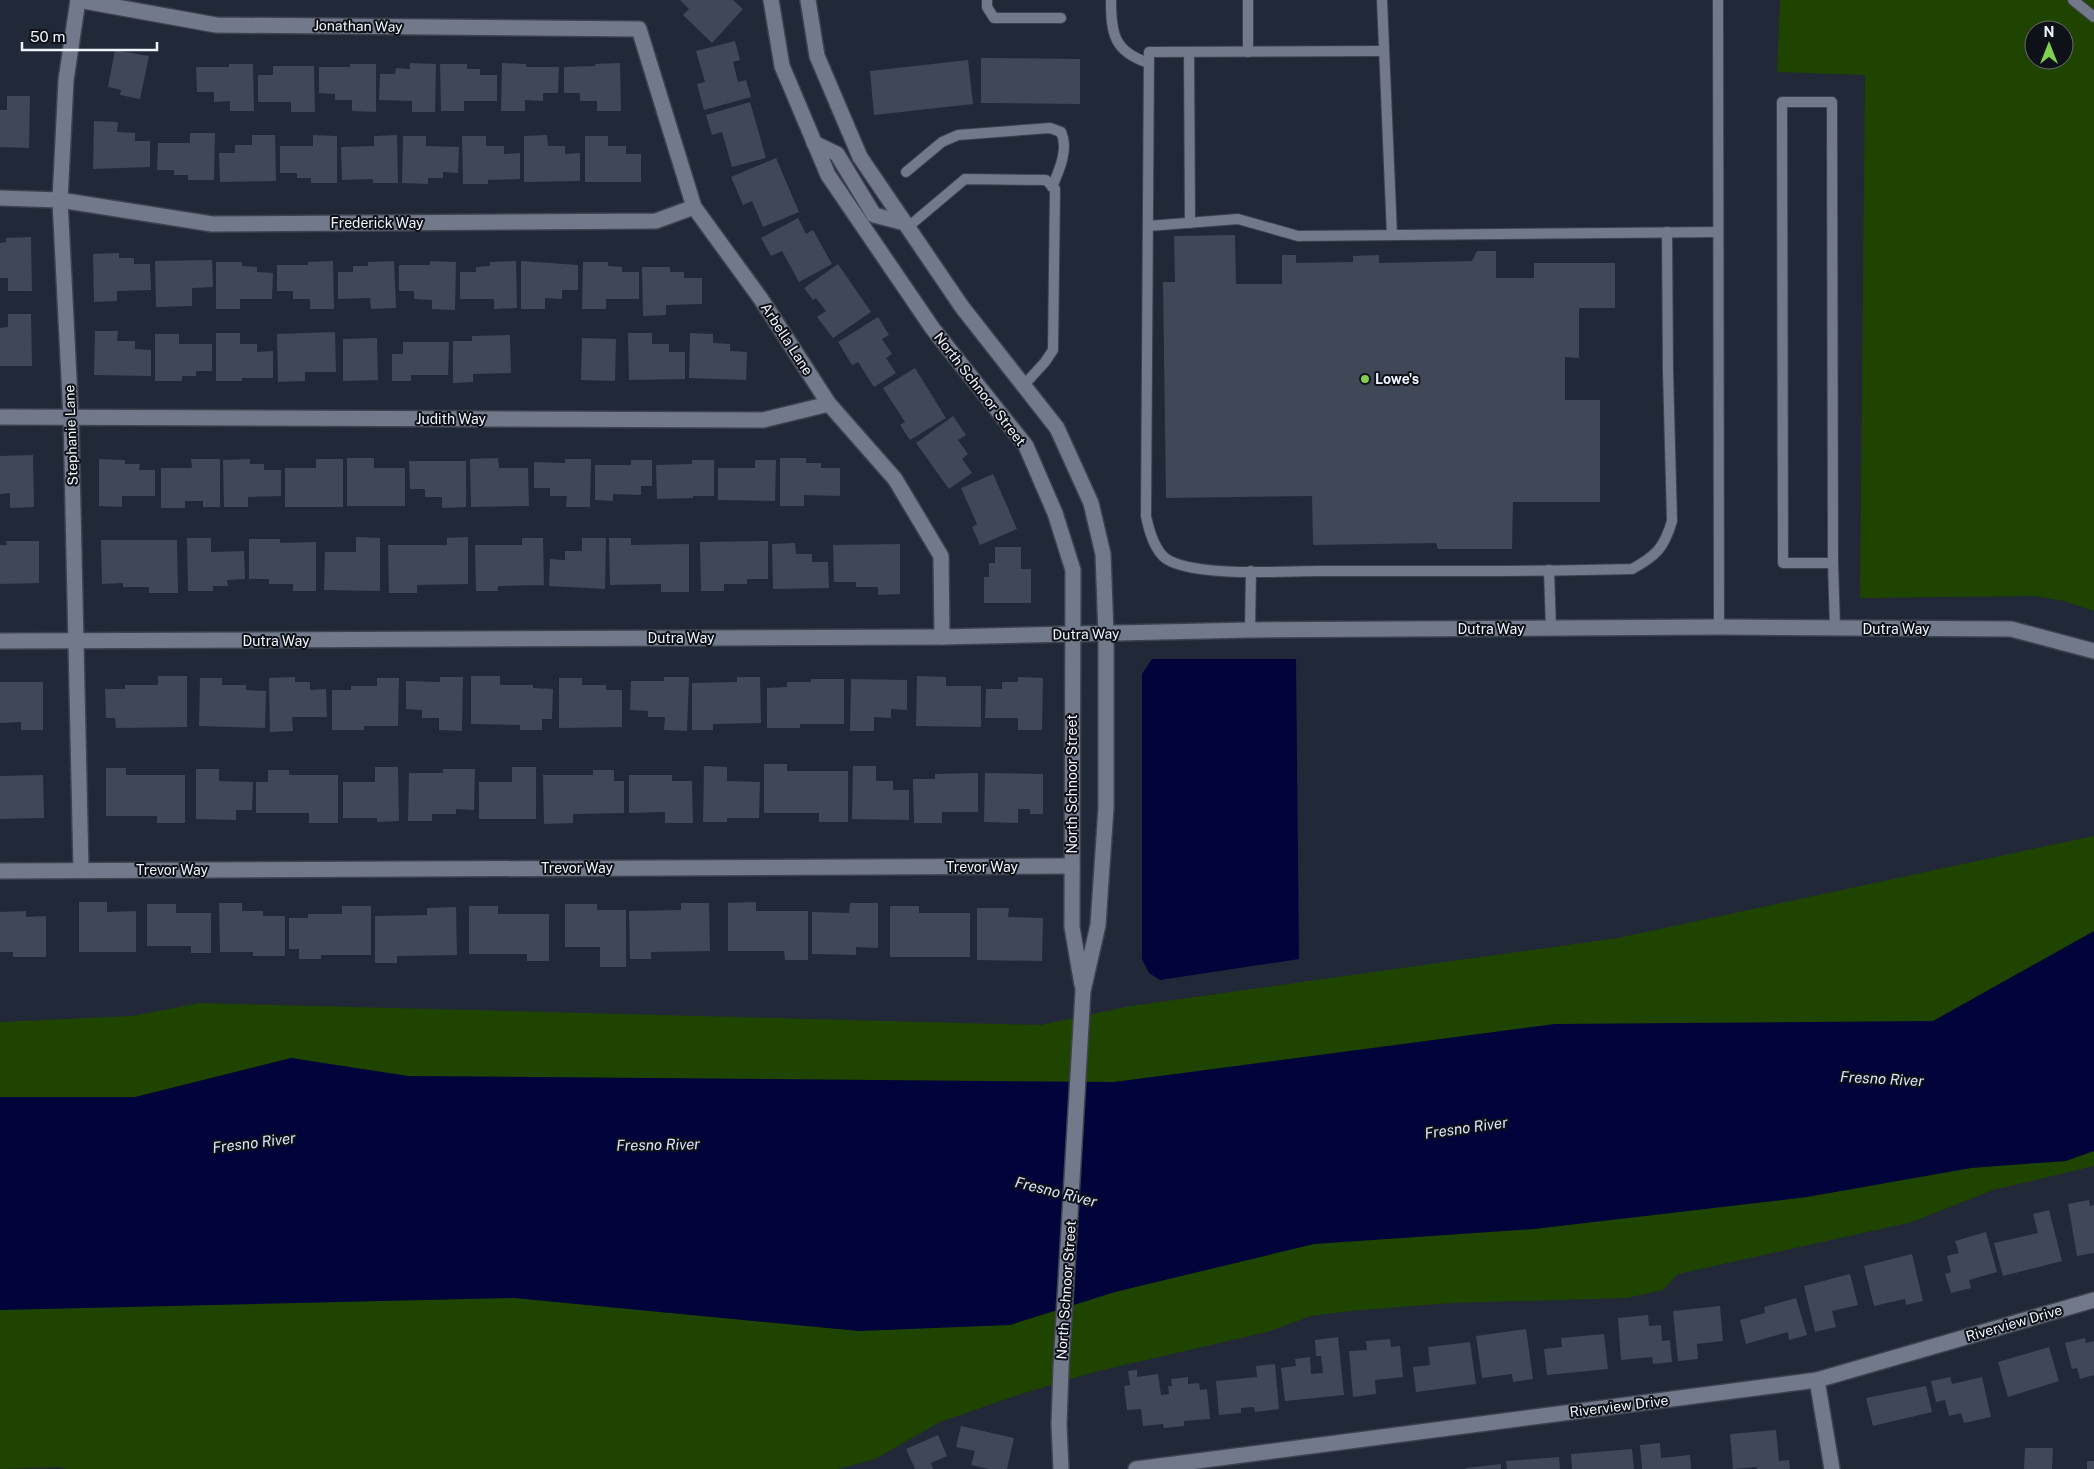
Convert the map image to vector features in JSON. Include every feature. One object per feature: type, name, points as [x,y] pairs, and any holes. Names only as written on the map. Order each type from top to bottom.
[{"type":"street","name":"Jonathan Way","points":[[78,0],[216,25],[639,29]]},
{"type":"street","name":"Stephanie Lane","points":[[78,0],[66,80],[60,200],[71,418],[82,870]]},
{"type":"street","name":"North Schnoor Street","points":[[771,0],[782,66],[828,175],[933,328],[1026,446],[1055,513],[1073,570],[1072,927],[1083,991],[1082,1038],[1061,1368],[1059,1424],[1061,1469]]},
{"type":"street","name":"North Schnoor Street","points":[[808,0],[817,56],[860,157],[962,307],[1057,428],[1090,503],[1103,554],[1106,634],[1106,808],[1098,925],[1083,991]]},
{"type":"street","name":"Arbella Lane","points":[[639,29],[694,207],[761,299],[829,404],[895,479],[941,556],[942,637]]},
{"type":"street","points":[[814,143],[837,154],[874,216],[906,225]]},
{"type":"street","name":"Frederick Way","points":[[0,198],[60,200],[212,224],[656,221],[694,207]]},
{"type":"street","name":"Judith Way","points":[[0,417],[763,420],[829,404]]},
{"type":"street","name":"Dutra Way","points":[[0,641],[942,637],[1250,630],[1719,627],[2011,629],[2094,651]]},
{"type":"street","name":"Trevor Way","points":[[0,871],[1072,866]]},
{"type":"street","name":"Riverview Drive","points":[[1136,1469],[1817,1380],[2094,1300]]},
{"type":"street","points":[[1817,1380],[1832,1469]]},
{"type":"lane","points":[[987,0],[987,7],[994,18],[1061,18]]},
{"type":"lane","points":[[1111,0],[1112,24],[1116,42],[1127,53],[1149,62]]},
{"type":"lane","points":[[1248,0],[1248,52]]},
{"type":"lane","points":[[1382,0],[1392,235]]},
{"type":"lane","points":[[1718,0],[1719,627]]},
{"type":"lane","points":[[2073,0],[2094,17]]},
{"type":"lane","points":[[1384,51],[1149,52],[1146,516],[1149,531],[1168,560],[1184,566],[1251,571],[1632,569],[1649,560],[1659,551],[1667,538],[1672,521],[1668,381],[1667,232]]},
{"type":"lane","points":[[1190,52],[1190,223]]},
{"type":"lane","points":[[1833,562],[1783,562],[1782,102],[1832,102],[1833,562],[1835,628]]},
{"type":"lane","points":[[906,172],[942,142],[958,135],[1050,128],[1061,132],[1065,140],[1058,172],[1052,187]]},
{"type":"lane","points":[[906,225],[965,179],[1046,180],[1055,189],[1053,350],[1024,385]]},
{"type":"lane","points":[[1148,226],[1238,219],[1298,236],[1718,232]]},
{"type":"lane","points":[[1549,570],[1551,629]]},
{"type":"lane","points":[[1250,630],[1251,571]]},
{"type":"green space","points":[[1780,0],[2094,0],[2094,611],[2064,601],[2035,596],[1860,598],[1865,75],[1777,72]]},
{"type":"green space","points":[[2094,836],[2094,1166],[1993,1190],[1912,1222],[1678,1274],[1663,1290],[1626,1298],[1450,1303],[1311,1316],[1267,1332],[1094,1372],[1021,1394],[940,1422],[875,1459],[838,1469],[67,1469],[59,1467],[0,1469],[0,1022],[132,1016],[200,1003],[1041,1025],[1131,1006],[1618,938]]},
{"type":"water","points":[[1152,659],[1296,659],[1299,959],[1160,980],[1149,973],[1142,959],[1142,674]]},
{"type":"water","name":"Fresno River","points":[[2094,931],[2094,1151],[2066,1161],[1971,1168],[1807,1197],[1534,1229],[1314,1244],[1115,1292],[1010,1325],[859,1331],[514,1298],[0,1310],[0,1097],[135,1097],[291,1058],[408,1076],[1114,1082],[1555,1024],[1933,1021]]},
{"type":"building","points":[[680,0],[733,0],[743,9],[712,43],[683,15],[689,9]]},
{"type":"building","points":[[735,41],[740,60],[733,62],[738,82],[746,80],[751,97],[704,110],[697,84],[705,82],[696,51]]},
{"type":"building","points":[[115,50],[149,56],[140,99],[120,95],[121,90],[108,87]]},
{"type":"building","points":[[981,58],[1080,59],[1080,104],[981,103]]},
{"type":"building","points":[[968,60],[973,104],[874,115],[870,71]]},
{"type":"building","points":[[410,63],[436,64],[435,112],[412,112],[412,101],[379,100],[380,74],[395,74],[396,68],[410,69]]},
{"type":"building","points":[[502,63],[526,64],[526,67],[559,67],[558,93],[543,93],[543,101],[525,100],[525,111],[501,111]]},
{"type":"building","points":[[620,63],[621,111],[597,111],[597,101],[580,101],[580,93],[564,93],[564,67]]},
{"type":"building","points":[[229,64],[253,64],[254,111],[230,111],[230,101],[214,102],[214,92],[197,92],[196,67],[229,67]]},
{"type":"building","points":[[350,64],[376,64],[376,112],[352,111],[352,100],[335,100],[335,94],[319,93],[319,67],[350,67]]},
{"type":"building","points":[[440,64],[467,64],[467,69],[480,69],[480,75],[497,75],[497,101],[464,101],[464,111],[441,111]]},
{"type":"building","points":[[273,66],[314,66],[315,112],[291,112],[291,102],[258,102],[258,75],[273,75]]},
{"type":"building","points":[[7,96],[30,96],[29,148],[0,147],[0,110],[7,110]]},
{"type":"building","points":[[750,102],[766,158],[732,167],[722,132],[712,135],[706,115]]},
{"type":"building","points":[[94,121],[118,122],[117,132],[135,133],[135,141],[150,141],[150,167],[93,169]]},
{"type":"building","points":[[190,133],[215,133],[214,180],[188,180],[188,175],[174,175],[174,170],[157,170],[158,143],[190,143]]},
{"type":"building","points":[[252,135],[275,135],[276,181],[220,182],[219,153],[235,153],[235,145],[252,145]]},
{"type":"building","points":[[313,135],[337,136],[337,183],[311,183],[311,178],[297,178],[297,173],[280,173],[280,146],[313,146]]},
{"type":"building","points":[[397,135],[398,183],[373,183],[373,179],[342,180],[341,147],[374,146],[374,136]]},
{"type":"building","points":[[547,135],[548,146],[565,146],[565,154],[580,153],[580,181],[524,182],[524,136]]},
{"type":"building","points":[[403,136],[426,136],[426,146],[459,147],[458,173],[443,172],[443,178],[428,178],[428,184],[402,183]]},
{"type":"building","points":[[462,136],[486,136],[486,146],[504,146],[504,154],[520,153],[520,179],[488,180],[488,184],[463,184]]},
{"type":"building","points":[[585,136],[608,136],[608,146],[626,146],[626,154],[641,154],[641,182],[585,182]]},
{"type":"building","points":[[776,158],[799,212],[763,227],[752,201],[743,205],[731,177]]},
{"type":"building","points":[[798,218],[806,234],[813,230],[832,264],[799,282],[782,251],[771,256],[761,238]]},
{"type":"building","name":"Lowe's","points":[[1235,235],[1236,284],[1282,284],[1282,255],[1296,255],[1296,263],[1353,262],[1353,256],[1379,255],[1379,263],[1472,261],[1477,251],[1496,251],[1496,278],[1534,278],[1534,263],[1615,263],[1615,308],[1579,308],[1579,358],[1565,357],[1565,400],[1600,400],[1600,502],[1513,502],[1512,549],[1438,549],[1436,543],[1313,545],[1312,496],[1166,498],[1163,282],[1175,282],[1174,236]]},
{"type":"building","points":[[31,237],[32,291],[8,291],[8,278],[0,278],[0,243],[6,242],[6,238]]},
{"type":"building","points":[[119,253],[119,258],[134,258],[134,264],[150,264],[151,290],[117,291],[117,301],[94,302],[93,254]]},
{"type":"building","points":[[212,260],[213,287],[192,288],[192,306],[156,307],[155,261]]},
{"type":"building","points":[[333,261],[334,309],[310,309],[310,299],[293,299],[293,291],[277,291],[277,265],[308,265],[308,262]]},
{"type":"building","points":[[394,261],[396,308],[371,309],[370,298],[338,299],[338,272],[353,272],[353,266],[368,266],[368,262]]},
{"type":"building","points":[[430,261],[456,262],[455,310],[432,309],[432,300],[414,299],[414,291],[399,291],[399,265],[430,265]]},
{"type":"building","points":[[516,261],[517,308],[494,309],[494,299],[460,299],[460,272],[476,272],[476,267],[490,266],[490,262]]},
{"type":"building","points":[[521,261],[578,265],[578,290],[562,290],[562,299],[545,298],[545,309],[521,309]]},
{"type":"building","points":[[216,262],[242,262],[242,266],[257,267],[257,272],[273,273],[272,299],[240,299],[240,309],[216,309]]},
{"type":"building","points":[[583,262],[608,262],[608,266],[622,267],[622,272],[639,272],[639,299],[606,299],[606,309],[582,309]]},
{"type":"building","points":[[838,264],[871,312],[833,338],[817,317],[826,311],[816,298],[813,300],[804,288]]},
{"type":"building","points":[[642,267],[670,267],[670,272],[684,272],[684,278],[702,278],[702,304],[666,305],[666,315],[643,316]]},
{"type":"building","points":[[8,314],[31,314],[32,366],[0,366],[0,328],[8,327]]},
{"type":"building","points":[[878,317],[889,335],[882,339],[892,354],[886,358],[896,373],[874,387],[858,362],[852,365],[838,342]]},
{"type":"building","points":[[95,331],[118,331],[117,341],[135,341],[135,349],[151,350],[151,376],[94,375]]},
{"type":"building","points":[[335,332],[336,372],[305,372],[305,381],[278,382],[277,334]]},
{"type":"building","points":[[216,333],[240,333],[240,344],[257,344],[257,352],[273,351],[273,378],[242,378],[242,381],[216,381]]},
{"type":"building","points":[[628,333],[652,333],[652,344],[669,344],[669,352],[685,352],[685,379],[629,380]]},
{"type":"building","points":[[690,333],[713,334],[713,343],[730,344],[730,351],[747,352],[746,380],[689,378]]},
{"type":"building","points":[[155,334],[179,334],[179,344],[212,344],[212,371],[196,371],[196,376],[182,376],[182,381],[155,381]]},
{"type":"building","points":[[510,335],[511,373],[473,374],[473,382],[453,383],[453,341],[472,341],[472,336]]},
{"type":"building","points":[[377,338],[378,380],[343,381],[343,339]]},
{"type":"building","points":[[582,338],[616,339],[615,381],[581,380]]},
{"type":"building","points":[[403,342],[449,342],[448,375],[411,375],[411,381],[392,381],[392,354],[403,354]]},
{"type":"building","points":[[915,368],[946,418],[910,440],[900,425],[905,422],[883,388]]},
{"type":"building","points":[[953,416],[966,435],[958,440],[968,454],[962,459],[972,473],[949,489],[916,443]]},
{"type":"building","points":[[33,455],[34,507],[10,508],[10,493],[0,494],[0,456]]},
{"type":"building","points":[[347,458],[374,458],[374,468],[405,468],[405,506],[347,506]]},
{"type":"building","points":[[498,458],[499,468],[528,468],[529,506],[471,507],[470,459]]},
{"type":"building","points":[[780,458],[806,458],[806,463],[821,463],[821,468],[840,468],[840,496],[804,495],[804,506],[780,506]]},
{"type":"building","points":[[99,459],[125,460],[125,464],[140,464],[139,470],[155,470],[155,496],[122,496],[122,507],[99,506]]},
{"type":"building","points":[[191,459],[220,459],[220,507],[203,507],[203,501],[185,501],[185,508],[161,508],[161,468],[192,468]]},
{"type":"building","points":[[250,459],[250,464],[264,464],[264,470],[281,470],[281,496],[248,497],[248,507],[224,507],[223,460]]},
{"type":"building","points":[[316,459],[343,459],[343,507],[285,507],[285,468],[316,468]]},
{"type":"building","points":[[565,459],[591,459],[590,507],[566,507],[567,496],[550,496],[550,488],[534,488],[534,462],[565,463]]},
{"type":"building","points":[[631,460],[652,460],[652,486],[641,486],[641,495],[613,494],[613,501],[595,500],[595,465],[631,465]]},
{"type":"building","points":[[692,460],[714,460],[714,496],[657,499],[656,465],[692,464]]},
{"type":"building","points":[[755,460],[776,460],[775,501],[718,500],[718,468],[755,468]]},
{"type":"building","points":[[409,461],[466,461],[466,507],[442,508],[442,497],[425,497],[425,489],[410,489]]},
{"type":"building","points":[[993,474],[1017,529],[980,545],[972,527],[977,524],[961,488]]},
{"type":"building","points":[[356,537],[380,538],[380,591],[324,590],[325,552],[356,552]]},
{"type":"building","points":[[468,537],[468,584],[417,585],[417,593],[389,593],[388,545],[447,545],[447,538]]},
{"type":"building","points":[[187,538],[211,538],[211,552],[244,551],[245,579],[227,580],[228,586],[213,586],[213,591],[188,591]]},
{"type":"building","points":[[522,538],[543,538],[544,585],[498,586],[498,591],[476,591],[475,545],[522,545]]},
{"type":"building","points":[[582,538],[606,538],[605,589],[549,586],[550,559],[565,560],[565,551],[582,551]]},
{"type":"building","points":[[609,538],[631,538],[631,545],[689,544],[689,592],[661,592],[661,584],[610,585]]},
{"type":"building","points":[[249,539],[280,539],[280,543],[316,542],[316,591],[293,591],[293,584],[269,584],[269,579],[249,579]]},
{"type":"building","points":[[101,540],[177,540],[178,593],[149,593],[149,587],[123,587],[123,583],[102,584]]},
{"type":"building","points":[[6,541],[39,541],[39,583],[0,584],[0,545],[7,545]]},
{"type":"building","points":[[768,541],[768,579],[747,579],[747,584],[724,584],[724,591],[701,591],[700,542]]},
{"type":"building","points":[[795,543],[796,554],[812,554],[812,562],[828,562],[829,588],[773,589],[772,544]]},
{"type":"building","points":[[900,544],[900,594],[878,595],[878,587],[856,587],[856,582],[834,582],[833,545]]},
{"type":"building","points":[[995,547],[1021,547],[1021,569],[1031,569],[1031,603],[984,603],[984,577],[989,577],[989,563],[995,563]]},
{"type":"building","points":[[158,676],[187,676],[187,727],[116,728],[115,718],[106,718],[105,689],[125,689],[125,685],[158,685]]},
{"type":"building","points":[[471,676],[500,676],[500,685],[533,685],[533,688],[553,689],[552,719],[542,719],[542,730],[520,730],[520,725],[471,724]]},
{"type":"building","points":[[917,676],[946,677],[946,686],[981,686],[981,727],[916,726]]},
{"type":"building","points":[[295,677],[295,682],[310,682],[310,690],[326,689],[327,717],[292,717],[293,731],[270,732],[269,678]]},
{"type":"building","points":[[440,677],[463,677],[462,731],[439,730],[439,718],[422,718],[422,710],[406,709],[406,681],[440,682]]},
{"type":"building","points":[[664,677],[689,677],[687,731],[664,730],[665,717],[648,717],[648,711],[630,710],[631,681],[664,681]]},
{"type":"building","points":[[737,677],[760,677],[761,723],[713,724],[713,730],[692,730],[692,683],[737,682]]},
{"type":"building","points":[[1018,677],[1043,678],[1042,730],[1018,730],[1018,718],[985,718],[986,689],[1002,689],[1002,682],[1018,682]]},
{"type":"building","points":[[200,678],[222,678],[222,685],[246,685],[246,690],[266,691],[265,728],[199,726]]},
{"type":"building","points":[[377,678],[399,678],[398,726],[364,726],[364,730],[332,730],[332,690],[351,690],[351,686],[377,686]]},
{"type":"building","points":[[559,678],[582,678],[582,685],[606,685],[606,690],[622,690],[622,727],[559,728]]},
{"type":"building","points":[[811,679],[844,679],[844,724],[800,724],[800,728],[767,728],[767,688],[787,687],[787,682],[811,682]]},
{"type":"building","points":[[851,679],[907,680],[907,710],[891,709],[891,718],[874,717],[874,731],[850,731]]},
{"type":"building","points":[[0,682],[43,682],[43,730],[21,730],[21,722],[0,723]]},
{"type":"building","points":[[764,764],[787,764],[787,771],[848,771],[848,822],[819,822],[819,813],[764,813]]},
{"type":"building","points":[[704,766],[727,767],[727,781],[760,782],[759,818],[727,818],[727,822],[703,822]]},
{"type":"building","points":[[853,766],[876,766],[876,781],[893,781],[893,790],[909,790],[909,820],[852,819]]},
{"type":"building","points":[[375,767],[398,767],[399,821],[377,822],[377,818],[343,818],[343,782],[375,782]]},
{"type":"building","points":[[512,767],[536,767],[536,819],[479,819],[479,782],[512,782]]},
{"type":"building","points":[[106,768],[126,768],[126,775],[185,775],[185,823],[157,823],[157,816],[106,816]]},
{"type":"building","points":[[196,769],[219,769],[219,781],[253,782],[252,810],[236,810],[236,820],[196,819]]},
{"type":"building","points":[[443,769],[475,769],[474,810],[456,809],[456,814],[432,814],[432,821],[408,821],[409,773],[443,773]]},
{"type":"building","points":[[268,770],[289,770],[289,775],[338,775],[338,823],[309,823],[309,813],[256,813],[256,782],[268,782]]},
{"type":"building","points":[[593,770],[614,770],[614,781],[624,781],[624,813],[573,814],[573,823],[544,824],[543,775],[593,775]]},
{"type":"building","points":[[978,773],[978,812],[942,812],[942,823],[914,823],[913,779],[935,779],[935,774]]},
{"type":"building","points":[[985,773],[1043,774],[1043,814],[1030,814],[1030,809],[1018,809],[1018,823],[984,822]]},
{"type":"building","points":[[43,775],[44,818],[0,819],[0,776]]},
{"type":"building","points":[[629,775],[672,775],[672,781],[692,781],[693,823],[665,823],[665,812],[629,813]]},
{"type":"building","points":[[79,902],[107,902],[107,912],[136,911],[136,952],[79,952]]},
{"type":"building","points":[[756,902],[756,911],[808,911],[808,960],[785,960],[784,951],[728,951],[728,903]]},
{"type":"building","points":[[219,903],[242,903],[242,911],[263,911],[263,916],[285,916],[285,956],[253,956],[253,952],[220,952]]},
{"type":"building","points":[[681,903],[709,903],[710,951],[651,952],[651,959],[630,959],[629,911],[681,910]]},
{"type":"building","points":[[850,903],[878,903],[878,948],[856,947],[856,955],[812,954],[812,912],[849,913]]},
{"type":"building","points":[[147,904],[176,904],[176,913],[211,913],[211,953],[191,953],[191,946],[147,946]]},
{"type":"building","points":[[565,904],[597,904],[597,910],[626,910],[626,967],[600,967],[600,947],[565,947]]},
{"type":"building","points":[[342,906],[371,906],[371,955],[321,955],[321,959],[299,959],[299,949],[289,949],[289,918],[308,918],[308,914],[342,914]]},
{"type":"building","points":[[469,906],[498,906],[498,914],[549,914],[549,961],[527,961],[527,954],[469,954]]},
{"type":"building","points":[[890,906],[919,906],[919,913],[970,913],[970,957],[890,957]]},
{"type":"building","points":[[456,907],[457,955],[397,956],[397,963],[375,963],[375,916],[427,915],[427,908]]},
{"type":"building","points":[[977,908],[1009,908],[1008,917],[1043,918],[1042,961],[977,960]]},
{"type":"building","points":[[26,911],[26,917],[46,916],[46,957],[13,957],[13,952],[0,952],[0,912]]},
{"type":"building","points":[[2089,1200],[2090,1206],[2094,1205],[2094,1253],[2077,1256],[2068,1204]]},
{"type":"building","points":[[2049,1210],[2062,1261],[2003,1276],[1994,1243],[2038,1233],[2033,1214]]},
{"type":"building","points":[[1986,1232],[1997,1272],[1969,1280],[1971,1288],[1951,1293],[1945,1274],[1951,1272],[1947,1256],[1959,1253],[1955,1241]]},
{"type":"building","points":[[1912,1254],[1923,1301],[1906,1305],[1905,1299],[1874,1306],[1864,1266]]},
{"type":"building","points":[[1850,1274],[1858,1305],[1832,1311],[1836,1327],[1815,1332],[1804,1286]]},
{"type":"building","points":[[1796,1298],[1807,1335],[1789,1340],[1788,1332],[1746,1344],[1740,1320],[1765,1313],[1764,1307]]},
{"type":"building","points":[[1720,1306],[1723,1341],[1697,1344],[1698,1359],[1678,1361],[1673,1311]]},
{"type":"building","points":[[1648,1315],[1649,1326],[1661,1325],[1662,1341],[1670,1340],[1672,1362],[1653,1364],[1652,1357],[1621,1360],[1618,1318]]},
{"type":"building","points":[[1526,1329],[1533,1379],[1513,1382],[1512,1374],[1482,1378],[1476,1336]]},
{"type":"building","points":[[1604,1334],[1608,1369],[1547,1375],[1544,1349],[1562,1347],[1561,1338]]},
{"type":"building","points":[[1338,1337],[1344,1395],[1285,1401],[1281,1368],[1296,1366],[1295,1359],[1310,1357],[1311,1374],[1323,1373],[1321,1356],[1316,1356],[1315,1340]]},
{"type":"building","points":[[2085,1338],[2086,1343],[2094,1341],[2094,1375],[2080,1379],[2077,1368],[2072,1369],[2065,1343]]},
{"type":"building","points":[[1390,1339],[1391,1347],[1400,1346],[1403,1377],[1375,1380],[1376,1394],[1353,1397],[1349,1351],[1367,1350],[1366,1341]]},
{"type":"building","points":[[1470,1342],[1476,1384],[1416,1392],[1413,1367],[1430,1365],[1428,1347]]},
{"type":"building","points":[[2049,1347],[2059,1381],[2008,1397],[1998,1362]]},
{"type":"building","points":[[1275,1364],[1279,1409],[1255,1412],[1254,1407],[1241,1408],[1241,1413],[1219,1415],[1216,1381],[1257,1377],[1256,1366]]},
{"type":"building","points":[[1137,1370],[1137,1377],[1158,1374],[1161,1395],[1169,1394],[1168,1386],[1172,1386],[1171,1379],[1188,1377],[1188,1384],[1199,1383],[1200,1390],[1207,1389],[1210,1419],[1184,1421],[1184,1426],[1164,1428],[1163,1424],[1143,1426],[1141,1409],[1127,1410],[1124,1386],[1130,1385],[1128,1371]]},
{"type":"building","points":[[1950,1377],[1952,1384],[1982,1377],[1991,1417],[1964,1423],[1961,1413],[1949,1416],[1945,1400],[1936,1402],[1931,1381]]},
{"type":"building","points":[[1926,1386],[1932,1412],[1873,1426],[1866,1398]]},
{"type":"building","points":[[961,1426],[1014,1438],[1007,1469],[989,1469],[971,1465],[975,1451],[956,1447]]},
{"type":"building","points":[[1776,1430],[1779,1461],[1789,1460],[1790,1469],[1757,1469],[1757,1467],[1733,1469],[1730,1434]]},
{"type":"building","points":[[938,1435],[947,1456],[931,1463],[933,1469],[915,1469],[906,1449]]},
{"type":"building","points":[[1660,1443],[1661,1458],[1690,1455],[1691,1469],[1642,1469],[1640,1445]]},
{"type":"building","points":[[2025,1448],[2053,1448],[2052,1469],[2024,1469]]},
{"type":"building","points":[[1632,1449],[1634,1469],[1572,1469],[1571,1454]]},
{"type":"building","points":[[1559,1457],[1560,1469],[1507,1469],[1506,1461]]},
{"type":"building","points":[[2087,1461],[2094,1461],[2094,1469],[2087,1469]]},
{"type":"building","points":[[1501,1464],[1501,1469],[1466,1469],[1466,1468]]},
{"type":"place","name":"Lowe's","points":[[1365,379]]}]
